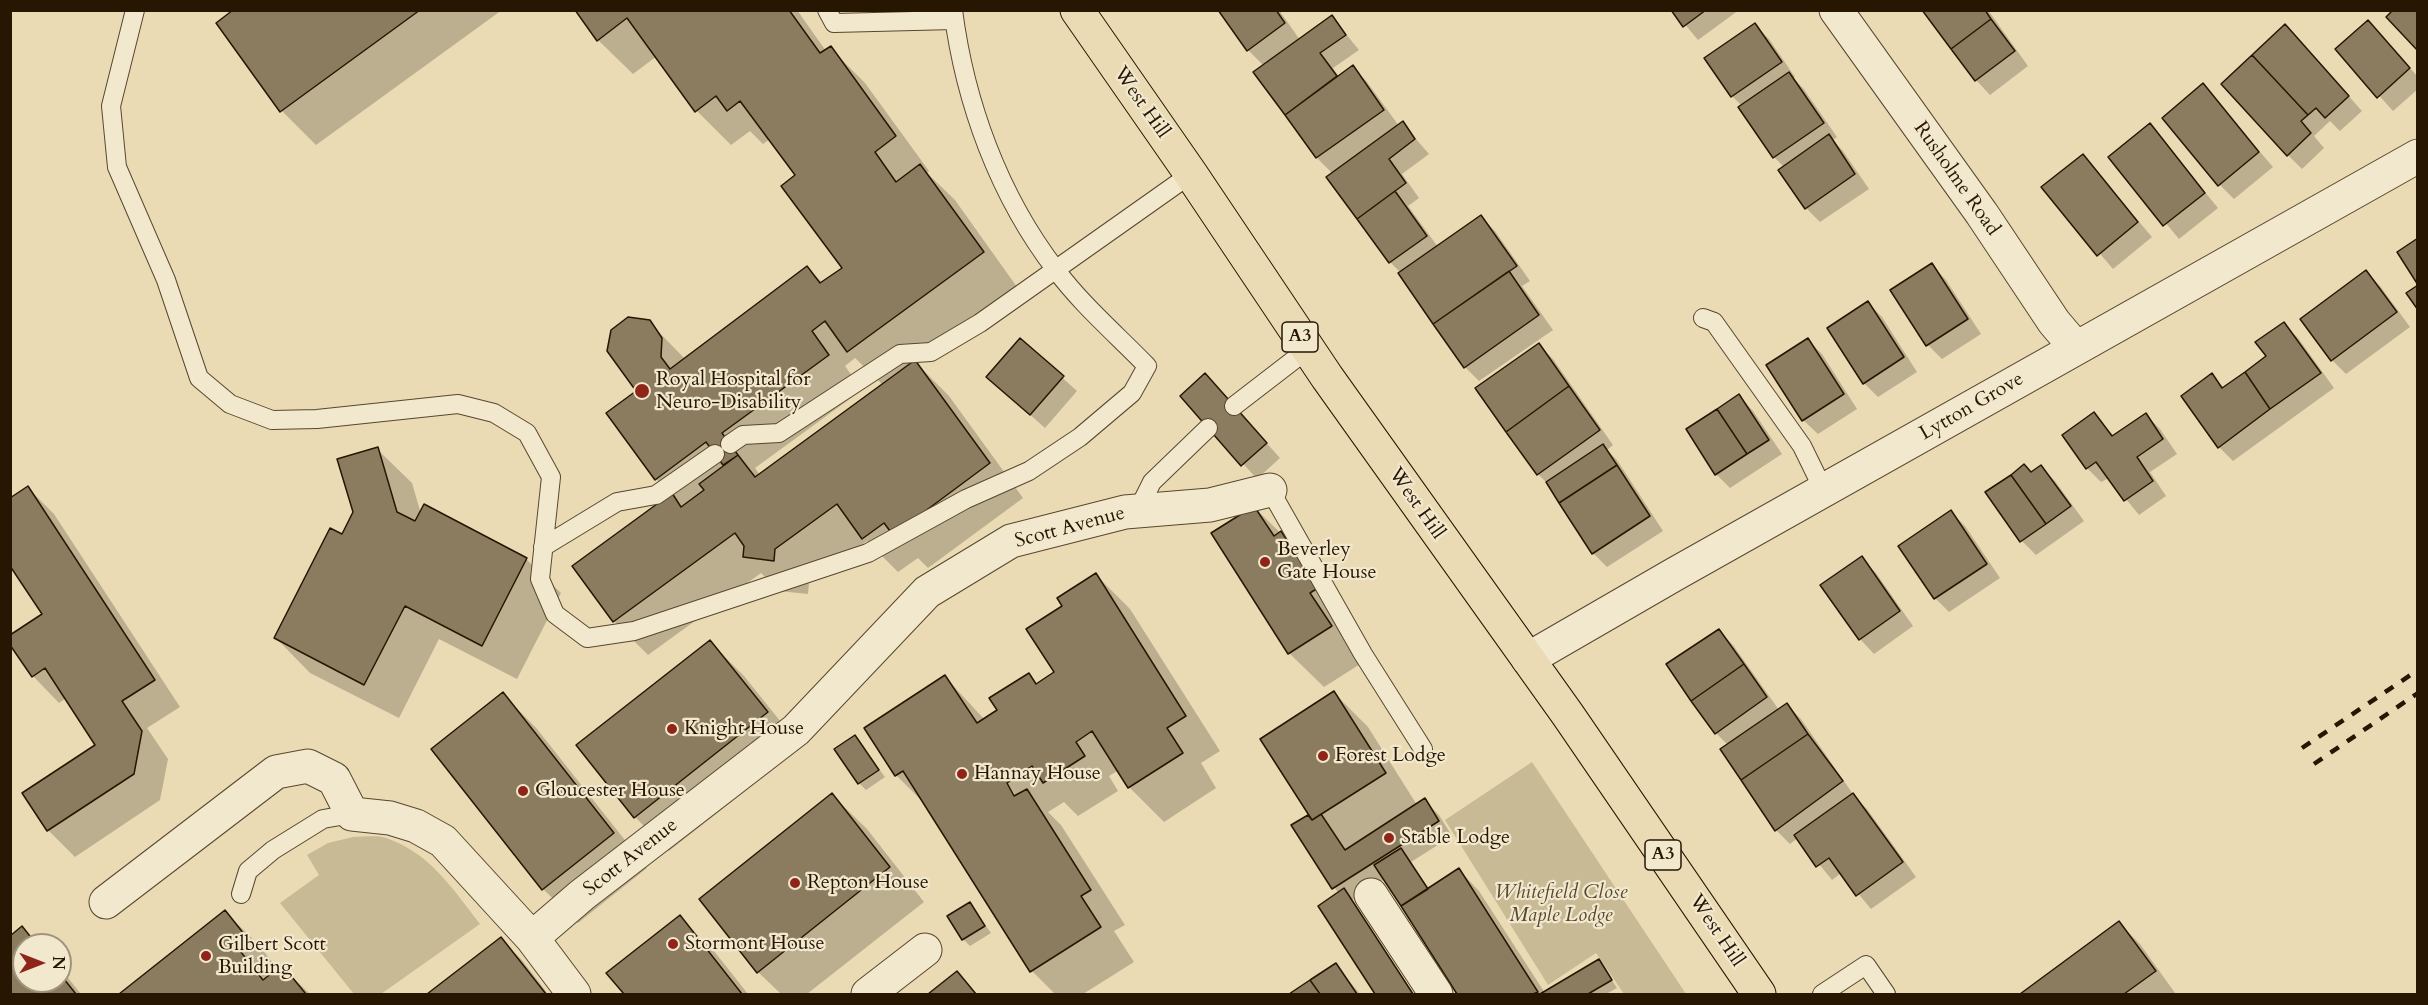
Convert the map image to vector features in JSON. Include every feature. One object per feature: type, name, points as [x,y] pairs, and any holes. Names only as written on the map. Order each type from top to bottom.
[{"type":"highway","name":"West Hill","points":[[1077,10],[1191,174],[1308,349],[1441,540],[1528,659],[1759,994]]},
{"type":"street","name":"Rusholme Road","points":[[1836,10],[1982,214],[2054,322],[2076,348]]},
{"type":"street","name":"Lytton Grove","points":[[1528,659],[2418,156]]},
{"type":"street","name":"Scott Avenue","points":[[532,938],[582,895],[796,730],[927,592],[1011,542],[1138,510],[1210,505],[1270,490]]},
{"type":"street","points":[[106,902],[276,772],[308,766],[334,779],[352,814],[390,818],[416,826],[443,841],[532,938],[574,994]]},
{"type":"street","points":[[1371,895],[1436,994]]},
{"type":"street","points":[[868,994],[925,950]]},
{"type":"lane","points":[[135,10],[111,106],[117,167],[166,280],[199,378],[230,404],[272,420],[317,419],[458,404],[494,413],[527,433],[551,477],[540,579],[555,614],[587,638],[634,631],[868,553],[966,500],[1029,471],[1080,437],[1132,393],[1146,366],[1056,270],[1024,223],[976,117],[953,15],[834,23],[827,10]]},
{"type":"lane","points":[[543,547],[617,502],[656,495],[743,435],[779,433],[900,354],[931,352],[980,323],[1191,174]]},
{"type":"lane","points":[[1703,318],[1714,322],[1802,446],[1824,491]]},
{"type":"lane","points":[[1234,406],[1308,349]]},
{"type":"lane","points":[[1138,510],[1152,482],[1208,428]]},
{"type":"lane","name":"Scott Avenue","points":[[1270,490],[1364,654],[1423,749]]},
{"type":"lane","points":[[241,894],[248,871],[273,850],[323,819],[352,814]]},
{"type":"lane","points":[[1822,994],[1866,964],[1886,994]]},
{"type":"green space","name":"Whitefield Close Maple Lodge","points":[[1532,762],[1686,994],[1624,994],[1596,953],[1548,985],[1445,820]]},
{"type":"green space","points":[[353,837],[386,838],[415,853],[439,873],[480,924],[381,994],[354,994],[280,903],[319,875],[307,855],[328,843]]},
{"type":"building","points":[[233,10],[420,10],[280,112],[216,23]]},
{"type":"building","points":[[575,10],[789,10],[820,53],[831,46],[896,136],[875,152],[896,182],[920,164],[984,252],[847,352],[825,321],[812,331],[829,355],[722,433],[738,455],[723,465],[706,442],[655,480],[606,413],[636,391],[607,351],[611,330],[628,317],[650,320],[662,338],[661,357],[670,369],[807,266],[820,283],[842,268],[781,186],[795,175],[740,101],[727,111],[716,96],[695,112],[627,18],[597,41]]},
{"type":"building","points":[[1218,10],[1276,10],[1285,23],[1247,51]]},
{"type":"building","points":[[1671,10],[1706,10],[1683,27]]},
{"type":"building","points":[[1922,10],[1985,10],[1991,19],[1951,49]]},
{"type":"building","points":[[2393,10],[2418,10],[2418,51],[2386,17]]},
{"type":"building","points":[[1332,15],[1346,35],[1320,53],[1337,76],[1285,115],[1253,72]]},
{"type":"building","points":[[1991,19],[2015,51],[1975,81],[1951,49]]},
{"type":"building","points":[[2368,20],[2410,68],[2377,98],[2335,49]]},
{"type":"building","points":[[1755,23],[1782,62],[1731,97],[1704,58]]},
{"type":"building","points":[[2285,24],[2349,96],[2325,118],[2316,108],[2308,115],[2252,55]]},
{"type":"building","points":[[2252,55],[2308,115],[2301,121],[2311,133],[2287,156],[2221,84]]},
{"type":"building","points":[[1353,65],[1384,110],[1316,158],[1285,115]]},
{"type":"building","points":[[1789,72],[1824,123],[1773,158],[1738,107]]},
{"type":"building","points":[[2203,83],[2259,152],[2218,186],[2162,118]]},
{"type":"building","points":[[1403,121],[1415,139],[1389,159],[1406,183],[1357,219],[1326,177]]},
{"type":"building","points":[[2150,123],[2205,193],[2163,226],[2108,157]]},
{"type":"building","points":[[1829,134],[1855,174],[1805,209],[1778,170]]},
{"type":"building","points":[[2083,154],[2138,222],[2097,256],[2041,187]]},
{"type":"building","points":[[1395,191],[1427,236],[1389,263],[1357,219]]},
{"type":"building","points":[[1481,215],[1517,266],[1433,324],[1398,273]]},
{"type":"building","points":[[2418,238],[2418,285],[2397,252]]},
{"type":"building","points":[[1932,263],[1968,319],[1926,346],[1890,290]]},
{"type":"building","points":[[2366,270],[2397,312],[2331,361],[2300,319]]},
{"type":"building","points":[[1509,271],[1539,315],[1464,368],[1433,324]]},
{"type":"building","points":[[2418,285],[2418,310],[2406,293]]},
{"type":"building","points":[[1868,301],[1904,357],[1863,384],[1827,328]]},
{"type":"building","points":[[2284,322],[2321,373],[2270,409],[2245,372],[2266,356],[2255,342]]},
{"type":"building","points":[[1020,338],[1064,376],[1030,415],[986,377]]},
{"type":"building","points":[[1808,338],[1844,394],[1802,421],[1766,365]]},
{"type":"building","points":[[1539,343],[1569,386],[1506,432],[1475,388]]},
{"type":"building","points":[[915,360],[990,463],[893,535],[884,523],[862,539],[837,504],[775,549],[774,561],[743,557],[744,546],[735,533],[613,622],[572,566],[672,493],[681,507],[704,490],[699,484],[738,455],[755,477]]},
{"type":"building","points":[[2245,372],[2270,409],[2218,448],[2181,396],[2212,373],[2222,388]]},
{"type":"building","points":[[1205,373],[1267,443],[1241,466],[1180,396]]},
{"type":"building","points":[[1569,386],[1600,430],[1537,475],[1506,432]]},
{"type":"building","points":[[1739,394],[1769,440],[1747,454],[1717,409]]},
{"type":"building","points":[[1717,409],[1747,454],[1715,475],[1686,429]]},
{"type":"building","points":[[2094,412],[2112,436],[2146,413],[2163,439],[2137,457],[2153,481],[2124,501],[2096,462],[2086,469],[2062,435]]},
{"type":"building","points":[[1603,444],[1617,465],[1559,503],[1546,482]]},
{"type":"building","points":[[378,447],[397,512],[415,521],[424,504],[527,558],[482,646],[405,606],[364,685],[274,638],[330,528],[342,534],[353,512],[337,459]]},
{"type":"building","points":[[2024,464],[2031,472],[2041,465],[2071,506],[2046,524],[2011,475]]},
{"type":"building","points":[[1617,465],[1650,516],[1592,554],[1559,503]]},
{"type":"building","points":[[2011,475],[2046,524],[2020,542],[1985,492]]},
{"type":"building","points":[[28,486],[155,680],[122,701],[142,731],[134,774],[47,831],[22,793],[95,745],[45,668],[32,677],[10,645],[10,635],[42,614],[10,566],[10,498]]},
{"type":"building","name":"Beverley Gate House","points":[[1254,506],[1274,536],[1281,531],[1318,588],[1310,593],[1332,626],[1288,654],[1211,533]]},
{"type":"building","points":[[1951,510],[1987,564],[1934,599],[1898,546]]},
{"type":"building","points":[[1862,556],[1900,611],[1859,640],[1820,585]]},
{"type":"building","name":"Hannay House","points":[[1096,573],[1186,716],[1167,728],[1183,753],[1128,788],[1092,731],[1076,742],[1085,756],[1043,783],[1032,766],[1007,783],[1014,796],[1027,789],[1091,890],[1081,896],[1101,927],[1030,972],[903,771],[895,776],[864,728],[945,675],[977,723],[997,710],[989,698],[1029,673],[1036,684],[1054,672],[1026,629],[1062,606],[1057,598]]},
{"type":"building","points":[[1719,629],[1744,664],[1691,701],[1666,664]]},
{"type":"building","name":"Knight House","points":[[710,640],[768,712],[634,818],[576,745]]},
{"type":"building","points":[[1744,664],[1767,697],[1715,734],[1691,701]]},
{"type":"building","name":"Forest Lodge","points":[[1334,691],[1386,773],[1312,820],[1260,739]]},
{"type":"building","name":"Gloucester House","points":[[503,692],[614,833],[542,890],[431,749]]},
{"type":"building","points":[[1787,703],[1808,734],[1741,780],[1720,749]]},
{"type":"building","points":[[1808,734],[1843,781],[1775,831],[1741,780]]},
{"type":"building","points":[[855,735],[879,770],[858,784],[834,749]]},
{"type":"building","name":"Repton House","points":[[832,793],[890,867],[757,973],[699,899]]},
{"type":"building","points":[[1853,793],[1903,862],[1856,896],[1829,858],[1816,867],[1794,835]]},
{"type":"building","name":"Stable Lodge","points":[[1425,798],[1439,821],[1332,889],[1291,825],[1308,815],[1312,820],[1321,814],[1345,850]]},
{"type":"building","points":[[1401,848],[1428,889],[1401,906],[1374,865]]},
{"type":"building","points":[[1459,868],[1538,992],[1533,994],[1457,994],[1401,906]]},
{"type":"building","points":[[1344,888],[1413,994],[1375,994],[1318,906]]},
{"type":"building","points":[[970,902],[985,926],[962,940],[947,916]]},
{"type":"building","name":"Gilbert Scott Building","points":[[225,910],[248,939],[237,947],[263,980],[282,965],[306,994],[119,994]]},
{"type":"building","name":"Stormont House","points":[[680,915],[742,994],[624,994],[606,973]]},
{"type":"building","points":[[2119,921],[2156,971],[2124,994],[2020,994]]},
{"type":"building","points":[[22,926],[28,933],[14,933]]},
{"type":"building","points":[[12,934],[12,993],[72,993],[72,989],[76,994],[10,994],[10,936]]},
{"type":"building","points":[[501,937],[546,994],[427,994]]},
{"type":"building","points":[[1599,959],[1612,980],[1588,994],[1540,994]]},
{"type":"building","points":[[1336,963],[1357,994],[1320,994],[1310,980]]},
{"type":"building","points":[[957,971],[976,994],[928,994]]},
{"type":"building","points":[[1310,980],[1320,994],[1289,994]]},
{"type":"railway","points":[[2302,748],[2418,670]]},
{"type":"railway","points":[[2314,764],[2418,693]]},
{"type":"place","name":"Royal Hospital for Neuro-Disability","points":[[642,391]]},
{"type":"place","name":"Beverley Gate House","points":[[1265,562]]},
{"type":"place","name":"Knight House","points":[[672,729]]},
{"type":"place","name":"Forest Lodge","points":[[1323,756]]},
{"type":"place","name":"Hannay House","points":[[962,774]]},
{"type":"place","name":"Gloucester House","points":[[523,791]]},
{"type":"place","name":"Stable Lodge","points":[[1389,838]]},
{"type":"place","name":"Repton House","points":[[795,883]]},
{"type":"place","name":"Stormont House","points":[[673,944]]},
{"type":"place","name":"Gilbert Scott Building","points":[[206,956]]}]
